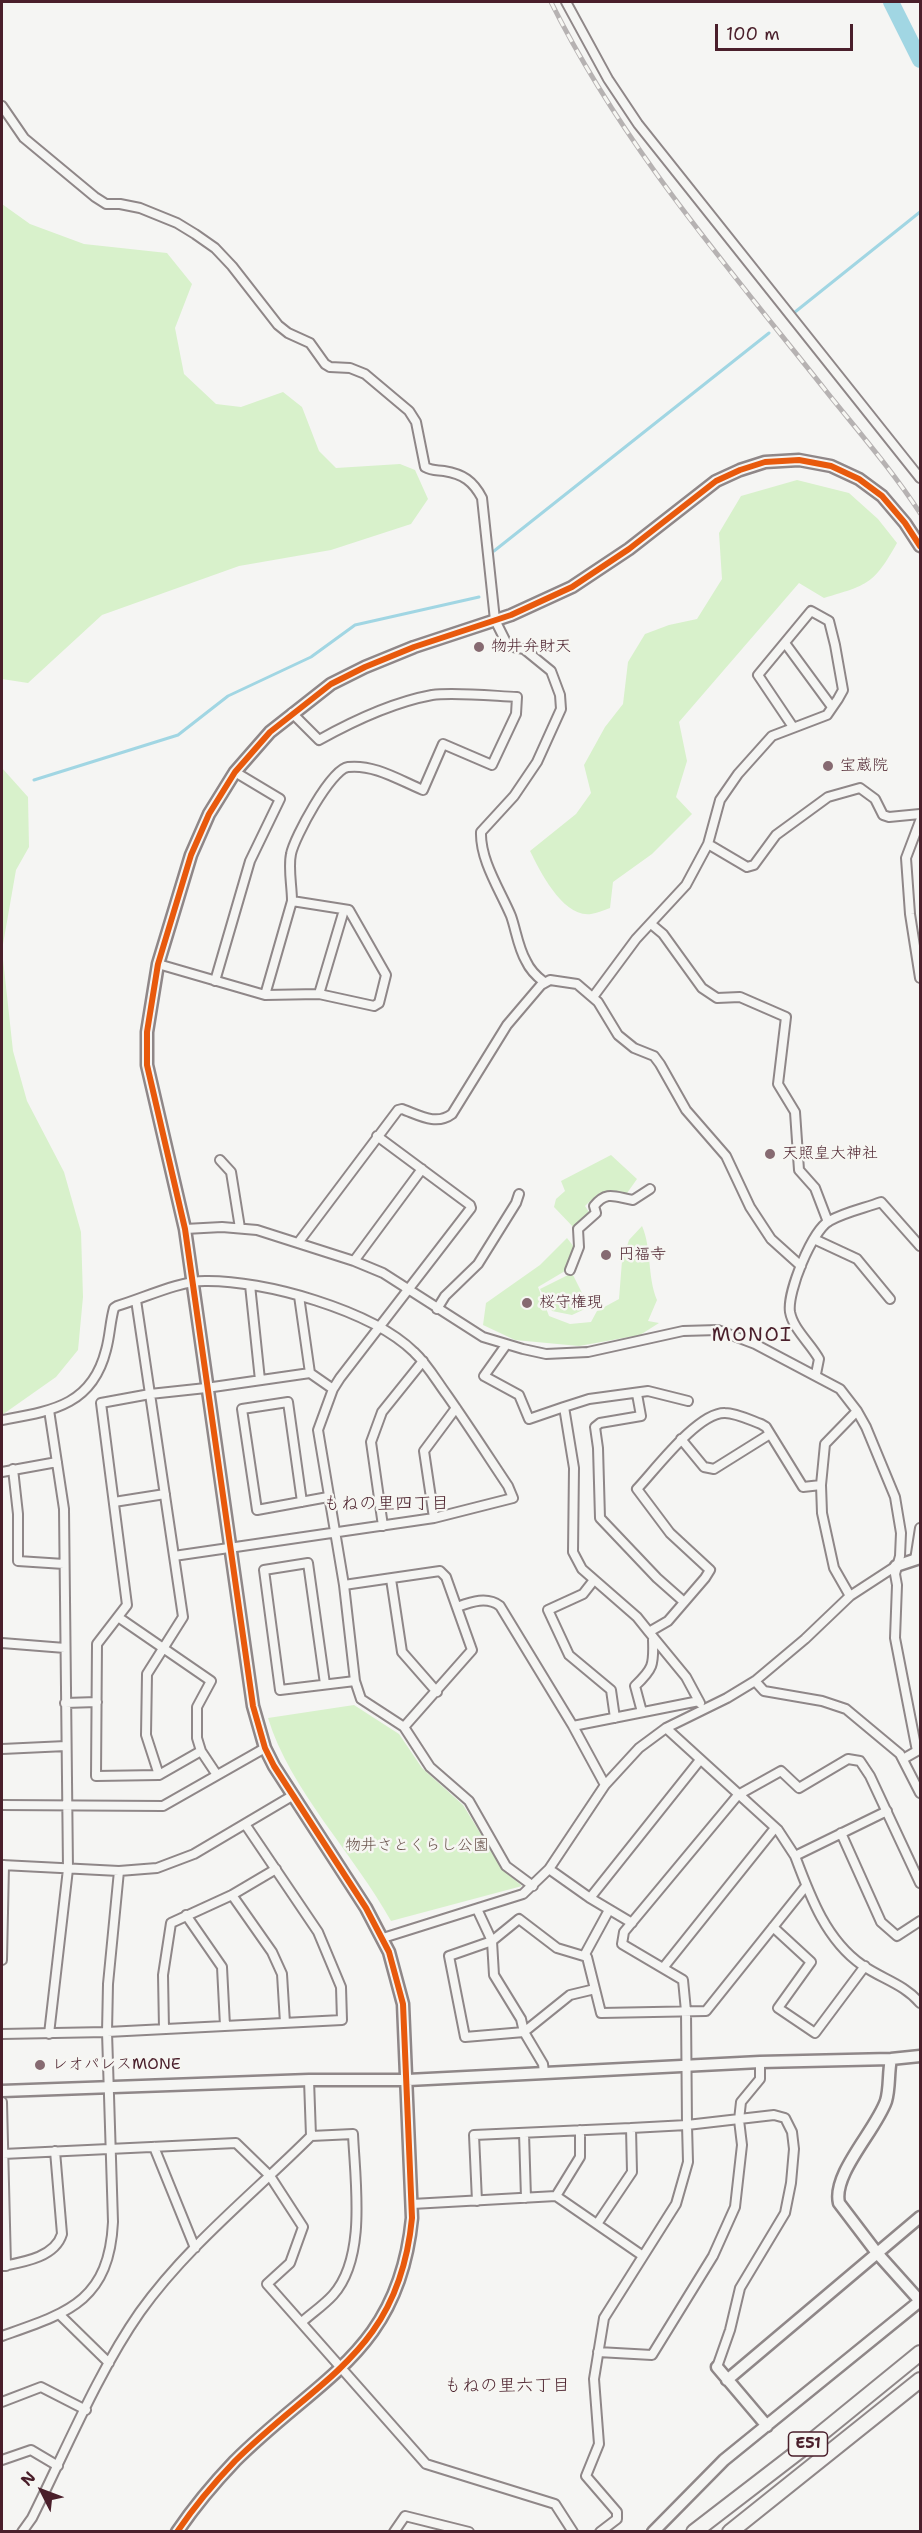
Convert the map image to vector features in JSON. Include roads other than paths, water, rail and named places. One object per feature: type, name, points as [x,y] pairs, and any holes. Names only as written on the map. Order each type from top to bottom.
[{"type":"highway","name":"E51","points":[[694,2532],[921,2353]]},
{"type":"highway","name":"E51","points":[[730,2532],[921,2380]]},
{"type":"street","points":[[566,2],[598,62],[638,124],[921,478]]},
{"type":"street","points":[[2,106],[24,138],[95,197],[106,204],[140,208],[177,223],[216,248],[278,325],[310,344],[325,364],[330,367],[350,368],[365,374],[409,411],[416,422],[425,467],[465,477],[474,485],[482,498],[495,620],[508,646],[524,649],[551,671],[561,695],[561,709],[537,762],[514,796],[481,832],[480,839],[491,873],[511,917],[525,960],[534,974],[544,982]]},
{"type":"street","points":[[177,2532],[210,2487],[236,2460],[343,2368],[367,2340],[385,2313],[398,2286],[409,2247],[412,2204],[408,2080],[403,2004],[398,1979],[383,1938],[366,1908],[292,1796],[265,1748],[248,1682],[185,1229],[147,1065],[147,1032],[158,964],[191,855],[209,814],[235,772],[270,732],[331,684],[414,646],[495,620],[572,587],[629,549],[716,481],[765,462],[799,460],[831,466],[859,479],[882,496],[921,546]]},
{"type":"street","points":[[593,997],[636,939],[686,885],[708,844],[716,810],[727,789],[772,736],[827,715],[843,690],[829,621],[811,611],[759,675],[793,727]]},
{"type":"street","points":[[785,643],[832,707]]},
{"type":"street","points":[[265,995],[292,901],[291,854],[310,812],[336,773],[346,767],[376,770],[423,790],[443,744],[492,765],[516,714],[517,697],[434,695],[400,705],[343,727],[319,740],[292,713]]},
{"type":"street","points":[[215,981],[250,861],[280,799],[235,772]]},
{"type":"street","points":[[708,844],[747,867],[754,865],[776,836],[828,797],[860,788],[875,800],[883,815],[921,814]]},
{"type":"street","points":[[921,821],[906,858],[910,914],[921,978]]},
{"type":"street","points":[[158,964],[265,995],[319,994],[374,1005],[380,1003],[386,975],[349,910],[292,901]]},
{"type":"street","points":[[319,994],[344,910]]},
{"type":"street","points":[[651,924],[663,934],[702,988],[717,998],[740,997],[786,1017],[778,1084],[795,1112],[799,1170],[815,1188],[828,1222]]},
{"type":"street","points":[[298,1243],[398,1110],[402,1109],[435,1120],[452,1114],[507,1025],[544,982],[550,980],[577,984],[593,997],[618,1035],[634,1048],[654,1056],[686,1110],[726,1156],[750,1207],[771,1239],[791,1260],[801,1266]]},
{"type":"street","points":[[377,1136],[471,1208],[333,1389],[318,1430],[344,1585],[355,1681],[362,1699],[404,1727],[430,1767],[469,1801],[506,1866],[533,1886]]},
{"type":"street","points":[[220,1160],[231,1172],[240,1228]]},
{"type":"street","points":[[354,1261],[422,1169]]},
{"type":"street","points":[[570,1270],[579,1247],[578,1229],[596,1213],[594,1206],[601,1197],[608,1195],[633,1200],[650,1188]]},
{"type":"street","points":[[437,1309],[445,1296],[478,1264],[519,1194]]},
{"type":"street","points":[[816,1374],[819,1359],[790,1312],[801,1266],[814,1239],[828,1222],[881,1202],[921,1246]]},
{"type":"street","points":[[185,1229],[203,1227],[257,1230],[354,1261],[383,1273],[483,1336],[506,1345],[546,1354],[588,1353],[683,1331],[718,1330],[733,1334],[816,1374],[840,1389],[857,1411],[895,1497],[901,1533],[900,1556],[896,1566],[896,1638],[919,1750],[903,1759]]},
{"type":"street","points":[[814,1239],[857,1258],[890,1299]]},
{"type":"street","points":[[2,1420],[49,1410],[67,1403],[92,1383],[106,1351],[114,1308],[192,1282],[205,1281],[273,1288],[380,1327],[397,1337],[423,1361],[508,1486],[513,1498],[434,1518],[174,1556]]},
{"type":"street","points":[[250,1285],[260,1380]]},
{"type":"street","points":[[299,1296],[310,1373]]},
{"type":"street","points":[[136,1300],[183,1617],[147,1674],[146,1735],[159,1774]]},
{"type":"street","points":[[506,1345],[484,1376],[519,1395],[530,1419],[589,1399],[648,1391],[688,1401]]},
{"type":"street","points":[[383,1526],[371,1442],[382,1412],[423,1361]]},
{"type":"street","points":[[201,1751],[159,1774],[96,1776],[97,1644],[127,1605],[101,1403],[150,1394],[310,1373],[333,1389]]},
{"type":"street","points":[[637,1394],[641,1416],[600,1423],[595,1427],[598,1448],[600,1518],[657,1578],[683,1601]]},
{"type":"street","points":[[302,1502],[288,1402],[242,1409],[256,1510],[302,1502],[328,1497]]},
{"type":"street","points":[[564,1407],[574,1468],[573,1552],[582,1569],[638,1617],[686,1677],[704,1710]]},
{"type":"street","points":[[434,1518],[424,1451],[456,1408]]},
{"type":"street","points":[[49,1410],[64,1509],[68,1869],[49,2034]]},
{"type":"street","points":[[850,1596],[834,1568],[822,1513],[820,1485],[825,1444],[857,1411]]},
{"type":"street","points":[[651,1636],[668,1621],[710,1570],[670,1533],[637,1489],[687,1432],[717,1413],[727,1413],[761,1424],[770,1434],[803,1486],[820,1485]]},
{"type":"street","points":[[681,1439],[704,1467],[714,1469],[770,1434]]},
{"type":"street","points":[[2,1472],[57,1462]]},
{"type":"street","points":[[13,1469],[18,1514],[18,1561],[64,1564]]},
{"type":"street","points":[[114,1502],[165,1494]]},
{"type":"street","points":[[383,1938],[523,1894],[549,1869],[605,1785],[639,1748],[666,1728],[704,1710],[755,1681],[805,1639],[850,1596],[896,1566],[917,1561],[921,1528]]},
{"type":"street","points":[[325,1684],[308,1563],[264,1570],[280,1690],[355,1681]]},
{"type":"street","points":[[344,1585],[443,1572],[472,1650],[404,1727]]},
{"type":"street","points":[[391,1579],[402,1652],[437,1692]]},
{"type":"street","points":[[594,1580],[583,1594],[548,1610],[569,1655],[611,1690],[615,1718]]},
{"type":"street","points":[[457,1607],[477,1600],[498,1604],[573,1726],[605,1785]]},
{"type":"street","points":[[118,1617],[211,1681],[197,1707],[197,1738],[201,1751],[217,1775]]},
{"type":"street","points":[[642,1712],[635,1686],[650,1672],[654,1661],[651,1636]]},
{"type":"street","points":[[2,1643],[65,1648]]},
{"type":"street","points":[[755,1681],[764,1691],[822,1701],[846,1709],[900,1754],[921,1793]]},
{"type":"street","points":[[573,1726],[699,1701]]},
{"type":"street","points":[[65,1703],[97,1702]]},
{"type":"street","points":[[666,1728],[775,1828],[795,1856],[806,1886],[831,1936],[865,1966],[910,1990],[921,2002]]},
{"type":"street","points":[[2,1749],[66,1746]]},
{"type":"street","points":[[2,1805],[163,1806],[265,1748]]},
{"type":"street","points":[[600,2532],[617,2519],[617,2512],[586,2476],[599,2444],[594,2379],[604,2318],[676,2204],[688,2162],[686,2011],[683,1980],[622,1944],[624,1932],[738,1795],[781,1771],[799,1788],[848,1759],[860,1761],[870,1776],[921,1883]]},
{"type":"street","points":[[590,1898],[700,1760]]},
{"type":"street","points":[[2,1960],[3,1865],[141,1871],[176,1862],[194,1854],[292,1796]]},
{"type":"street","points":[[795,1856],[887,1811]]},
{"type":"street","points":[[2,2034],[106,2032],[342,2020],[342,1990],[318,1932],[245,1824]]},
{"type":"street","points":[[663,1968],[775,1828]]},
{"type":"street","points":[[842,1833],[881,1922],[897,1936],[921,1921]]},
{"type":"street","points":[[164,2029],[163,1975],[171,1923],[232,1895],[276,1869]]},
{"type":"street","points":[[549,1869],[590,1898],[632,1923]]},
{"type":"street","points":[[2,2336],[60,2315],[85,2297],[95,2286],[110,2252],[113,2222],[112,2149],[106,2032],[108,1984],[119,1871]]},
{"type":"street","points":[[595,1989],[570,1995],[524,2032],[465,2037],[449,1956],[492,1941],[519,1919],[557,1948],[587,1957],[595,1989],[601,2013],[706,2011],[806,1886]]},
{"type":"street","points":[[232,1895],[272,1952],[282,1974],[285,2023]]},
{"type":"street","points":[[477,1909],[492,1941],[494,1975],[521,2019],[524,2032],[543,2064],[544,2072]]},
{"type":"street","points":[[584,1956],[609,1910]]},
{"type":"street","points":[[186,1915],[222,1966],[225,2026]]},
{"type":"street","points":[[773,1927],[811,1962],[778,2008],[815,2033],[865,1966]]},
{"type":"street","points":[[2,2091],[309,2080],[408,2080],[921,2056]]},
{"type":"street","points":[[653,2532],[724,2460],[920,2301],[877,2253],[839,2203],[837,2196],[843,2177],[885,2103],[891,2059]]},
{"type":"street","points":[[598,2352],[651,2355],[713,2256],[735,2207],[742,2145],[739,2120],[741,2102],[760,2079],[760,2062]]},
{"type":"street","points":[[309,2080],[311,2136]]},
{"type":"street","points":[[2,2102],[4,2266],[43,2255],[59,2241],[62,2234],[55,2151]]},
{"type":"street","points":[[477,2201],[474,2136],[687,2126],[774,2115],[784,2118],[792,2132],[794,2149],[785,2214],[740,2288],[730,2330],[717,2367],[767,2426]]},
{"type":"street","points":[[597,2224],[632,2172],[631,2128]]},
{"type":"street","points":[[556,2196],[580,2157],[580,2130]]},
{"type":"street","points":[[524,2133],[526,2198]]},
{"type":"street","points":[[22,2532],[32,2518],[110,2363],[140,2312],[195,2248],[311,2136],[353,2134],[357,2234],[345,2273],[334,2293],[302,2322]]},
{"type":"street","points":[[3,2154],[236,2143],[270,2176],[303,2227],[290,2263],[267,2284],[426,2464],[555,2504],[573,2532]]},
{"type":"street","points":[[154,2147],[195,2248]]},
{"type":"street","points":[[412,2204],[556,2196],[643,2256]]},
{"type":"street","points":[[727,2380],[921,2217]]},
{"type":"street","points":[[60,2315],[110,2363]]},
{"type":"street","points":[[2,2402],[41,2387],[86,2410]]},
{"type":"street","points":[[2,2460],[31,2450],[58,2466]]},
{"type":"street","points":[[394,2532],[405,2516],[469,2532]]},
{"type":"waterway","points":[[891,2],[920,60]]},
{"type":"waterway","points":[[795,312],[920,212]]},
{"type":"waterway","points":[[494,551],[769,333]]},
{"type":"waterway","points":[[34,780],[178,735],[228,696],[311,657],[355,625],[479,597]]},
{"type":"railway","points":[[551,2],[579,55],[643,155],[714,251],[898,481],[920,513]]},
{"type":"place","name":"物井弁財天","points":[[479,647]]},
{"type":"place","name":"宝蔵院","points":[[828,766]]},
{"type":"place","name":"天照皇大神社","points":[[770,1154]]},
{"type":"place","name":"円福寺","points":[[606,1255]]},
{"type":"place","name":"桜守権現","points":[[527,1303]]},
{"type":"place","name":"レオパレスMONE","points":[[40,2065]]},
{"type":"district","name":"MONOI","points":[[752,1336]]},
{"type":"district","name":"もねの里四丁目","points":[[386,1504]]},
{"type":"district","name":"もねの里六丁目","points":[[507,2386]]},
{"type":"park label","name":"物井さとくらし公園","points":[[417,1846]]}]
